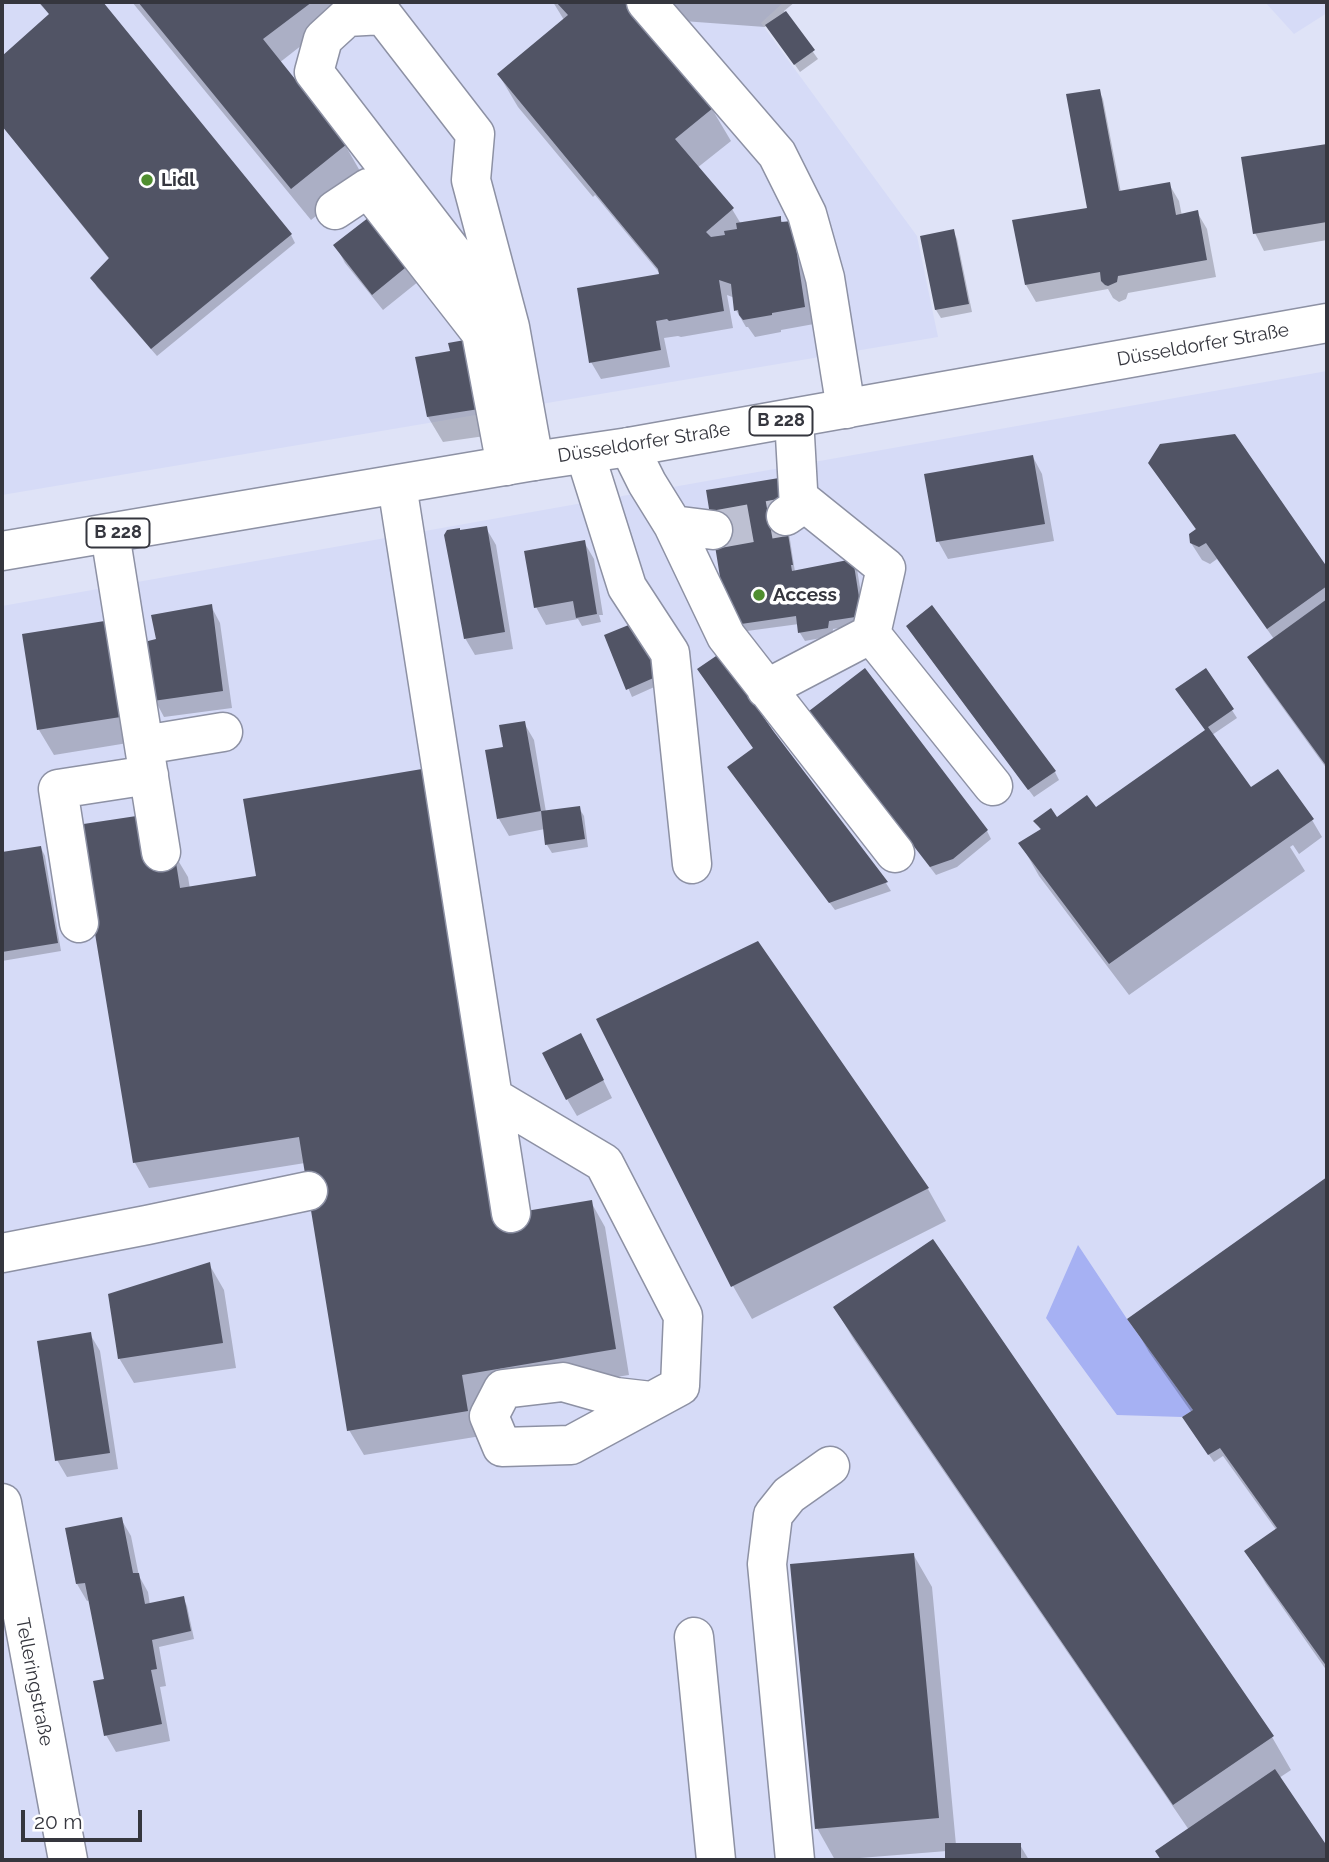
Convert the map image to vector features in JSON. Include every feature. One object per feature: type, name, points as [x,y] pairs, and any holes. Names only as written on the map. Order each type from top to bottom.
[{"type":"main road","points":[[646,2],[777,154],[807,214],[825,278],[846,409]]},
{"type":"main road","points":[[510,327],[314,72],[323,39],[347,17],[383,15],[475,134],[471,180],[510,327],[520,464]]},
{"type":"main road","points":[[335,210],[368,188],[481,333],[520,464]]},
{"type":"main road","name":"Düsseldorfer Straße","points":[[2,551],[629,447],[1327,323]]},
{"type":"main road","points":[[794,418],[792,508],[886,568],[872,634]]},
{"type":"main road","points":[[629,447],[673,525],[726,636],[895,853]]},
{"type":"main road","points":[[585,454],[626,587],[670,653],[692,864]]},
{"type":"main road","points":[[397,485],[511,1213]]},
{"type":"main road","points":[[673,525],[713,530]]},
{"type":"main road","points":[[110,534],[161,852]]},
{"type":"main road","points":[[766,689],[872,634]]},
{"type":"main road","points":[[872,634],[993,786]]},
{"type":"main road","points":[[79,923],[58,789],[223,732]]},
{"type":"main road","points":[[493,1097],[604,1163],[610,1174],[683,1316],[680,1386],[651,1401]]},
{"type":"main road","points":[[2,1253],[308,1191]]},
{"type":"main road","points":[[794,1860],[767,1564],[773,1515],[789,1495],[830,1466]]},
{"type":"main road","name":"Telleringstraße","points":[[2,1503],[9,1584],[68,1860]]},
{"type":"main road","points":[[694,1637],[716,1860]]},
{"type":"shaded area","points":[[2,2],[784,2],[761,23],[917,236],[938,337],[2,495]]},
{"type":"shaded area","points":[[1265,2],[1327,2],[1327,13],[1294,34]]},
{"type":"shaded area","points":[[1327,371],[1327,1860],[2,1860],[2,606]]},
{"type":"shaded area","points":[[1078,1245],[1127,1319],[1193,1410],[1182,1417],[1117,1415],[1046,1318]]},
{"type":"building","name":"Lidl","points":[[39,2],[103,2],[292,234],[151,349],[90,278],[109,258],[2,126],[2,56],[49,14]]},
{"type":"building","points":[[138,2],[312,2],[263,39],[347,144],[291,189]]},
{"type":"building","points":[[556,2],[626,2],[713,108],[675,139],[734,208],[706,232],[711,237],[725,235],[724,231],[737,229],[736,223],[781,216],[781,222],[792,221],[805,307],[743,320],[738,310],[734,311],[731,284],[719,280],[724,311],[656,321],[661,350],[589,363],[577,288],[659,274],[658,269],[497,74],[568,15]]},
{"type":"building","points":[[786,11],[815,50],[794,65],[765,25]]},
{"type":"building","points":[[1100,89],[1119,191],[1170,182],[1176,215],[1198,210],[1207,260],[1118,276],[1117,282],[1108,286],[1101,281],[1100,272],[1025,285],[1012,220],[1087,208],[1066,94]]},
{"type":"building","points":[[1327,144],[1327,222],[1253,234],[1241,157]]},
{"type":"building","points":[[377,211],[416,259],[372,295],[333,245]]},
{"type":"building","points":[[954,229],[969,304],[935,310],[920,236]]},
{"type":"building","points":[[476,338],[479,409],[427,417],[415,357],[450,351],[448,343]]},
{"type":"building","points":[[1235,434],[1327,567],[1327,586],[1267,629],[1206,543],[1199,547],[1190,543],[1189,534],[1196,529],[1148,463],[1160,444]]},
{"type":"building","points":[[1033,455],[1045,524],[936,542],[924,474]]},
{"type":"building","points":[[779,478],[792,571],[853,559],[862,616],[829,621],[828,628],[798,633],[796,616],[741,624],[718,577],[706,490]]},
{"type":"building","points":[[487,526],[505,632],[464,639],[444,535],[447,530]]},
{"type":"building","points":[[585,540],[597,614],[576,618],[573,601],[534,608],[524,551]]},
{"type":"building","points":[[1327,599],[1327,767],[1247,657]]},
{"type":"building","points":[[212,604],[223,691],[153,701],[144,642],[156,639],[151,615]]},
{"type":"building","points":[[932,605],[1056,771],[1028,790],[906,626]]},
{"type":"building","points":[[111,620],[127,716],[37,730],[22,634]]},
{"type":"building","points":[[636,622],[658,676],[626,690],[604,635]]},
{"type":"building","points":[[719,654],[774,732],[888,882],[829,903],[727,767],[753,748],[697,669]]},
{"type":"building","points":[[865,668],[988,830],[953,859],[930,867],[809,711]]},
{"type":"building","points":[[1206,668],[1234,709],[1208,727],[1251,787],[1278,769],[1314,819],[1109,964],[1018,843],[1041,829],[1033,821],[1051,808],[1057,817],[1087,795],[1096,807],[1205,730],[1175,689]]},
{"type":"building","points":[[525,721],[541,811],[497,819],[485,750],[503,747],[499,725]]},
{"type":"building","points":[[422,769],[496,1216],[592,1200],[616,1349],[462,1375],[468,1411],[347,1431],[299,1137],[133,1163],[77,825],[143,815],[174,850],[180,888],[256,876],[243,799]]},
{"type":"building","points":[[580,806],[585,839],[545,845],[541,811]]},
{"type":"building","points":[[41,846],[58,943],[2,952],[2,852]]},
{"type":"building","points":[[758,941],[929,1188],[731,1287],[596,1019]]},
{"type":"building","points":[[581,1033],[604,1080],[566,1100],[542,1053]]},
{"type":"building","points":[[1327,1177],[1327,1667],[1244,1551],[1277,1528],[1220,1448],[1208,1455],[1182,1417],[1193,1410],[1127,1319]]},
{"type":"building","points":[[933,1239],[1274,1736],[1173,1805],[833,1307]]},
{"type":"building","points":[[210,1262],[223,1343],[118,1359],[108,1294]]},
{"type":"building","points":[[91,1332],[110,1453],[55,1461],[37,1341]]},
{"type":"building","points":[[122,1517],[133,1573],[139,1573],[145,1604],[184,1596],[191,1631],[152,1640],[157,1669],[151,1670],[162,1724],[104,1736],[93,1681],[104,1679],[85,1583],[76,1584],[65,1528]]},
{"type":"building","points":[[914,1553],[939,1818],[815,1829],[790,1564]]},
{"type":"building","points":[[1275,1769],[1327,1846],[1327,1860],[1161,1860],[1155,1851]]},
{"type":"building","points":[[945,1843],[1021,1843],[1021,1860],[945,1860]]},
{"type":"tunnel","points":[[713,530],[785,517]]},
{"type":"place","name":"Lidl","points":[[147,180]]},
{"type":"place","name":"Access","points":[[759,595]]}]
